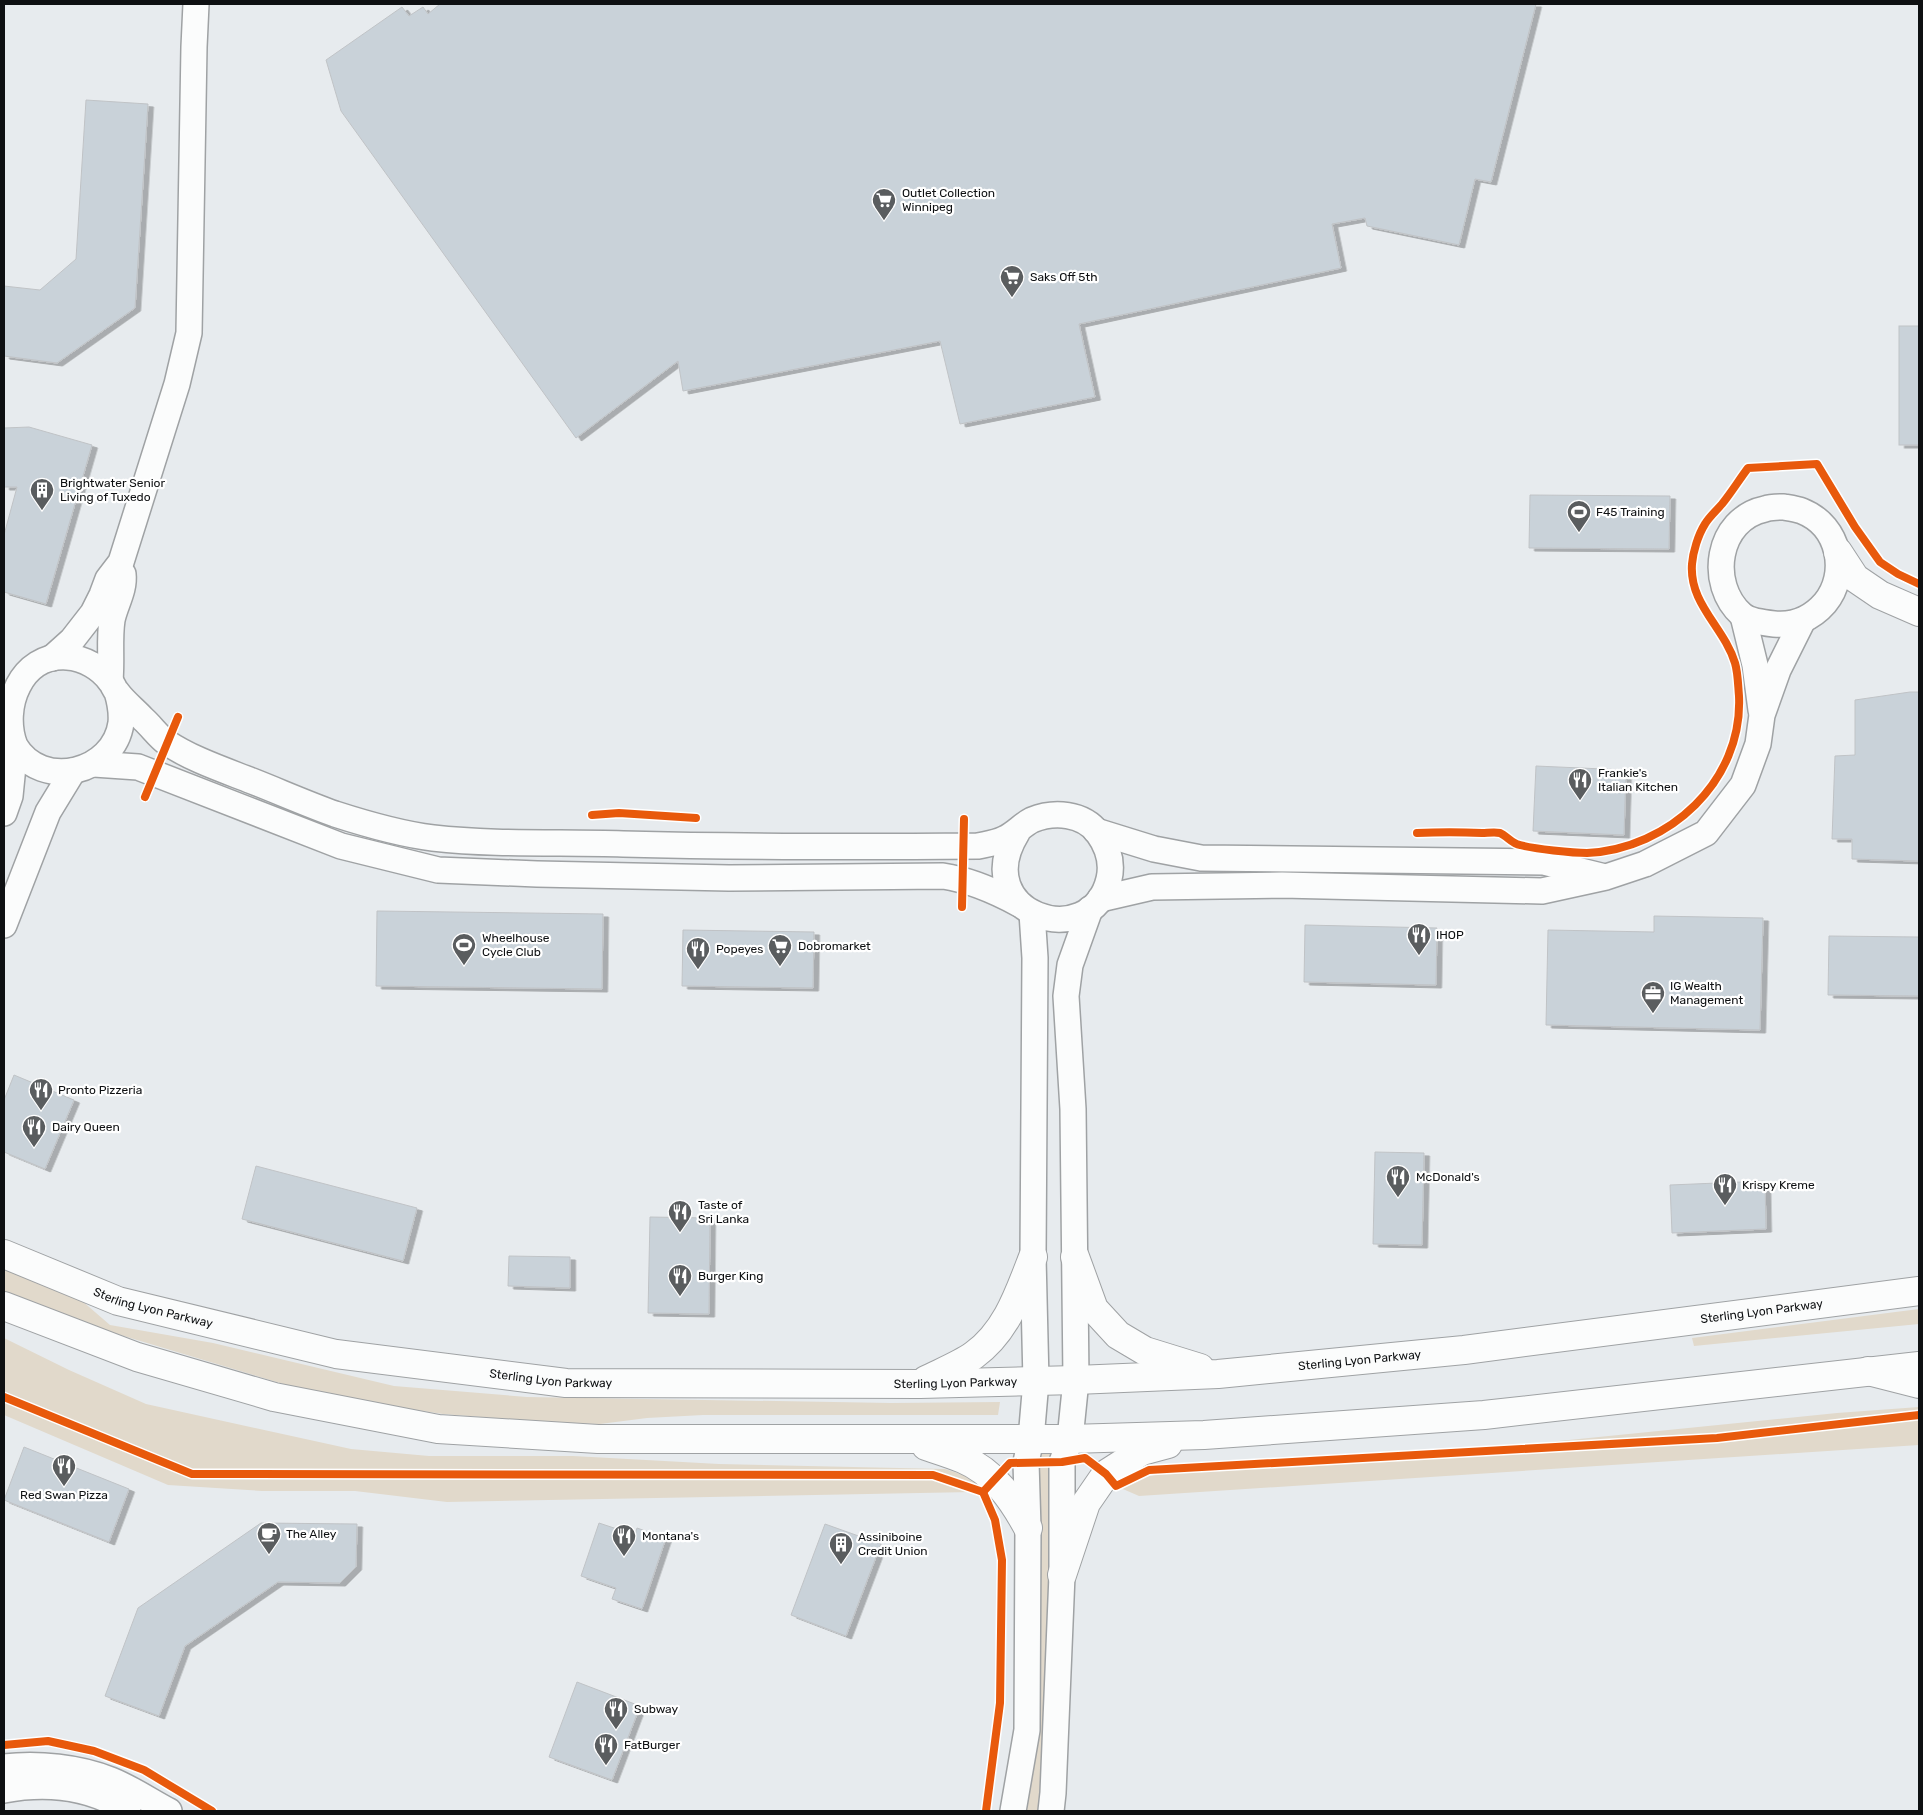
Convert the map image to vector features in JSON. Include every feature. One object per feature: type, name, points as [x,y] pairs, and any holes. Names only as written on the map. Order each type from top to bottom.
[{"type":"main road","points":[[1838,552],[1854,578],[1880,595],[1919,612]]},
{"type":"main road","points":[[4,1243],[52,1275]]},
{"type":"main road","name":"Sterling Lyon Parkway","points":[[4,1254],[118,1301],[336,1354],[566,1383],[920,1384],[1218,1374],[1464,1350],[1919,1291]]},
{"type":"main road","points":[[920,1384],[974,1356],[991,1341],[1011,1312],[1033,1257]]},
{"type":"main road","points":[[1075,1257],[1094,1309],[1118,1335],[1145,1351],[1218,1374]]},
{"type":"main road","points":[[4,1306],[137,1357],[274,1397],[438,1429],[598,1440],[1070,1439],[1204,1435],[1484,1415],[1868,1370],[1919,1366]]},
{"type":"main road","points":[[1868,1370],[1919,1384]]},
{"type":"main road","points":[[1062,1575],[1086,1503],[1106,1474],[1142,1451],[1204,1435]]},
{"type":"main road","points":[[906,1439],[964,1459],[995,1480],[1014,1502],[1028,1528]]},
{"type":"street","points":[[52,658],[72,640],[93,613],[108,579],[121,562],[177,384],[189,333],[196,4]]},
{"type":"street","points":[[1743,616],[1765,623],[1784,625],[1803,620],[1819,610],[1831,595],[1838,578],[1838,552],[1832,538],[1820,523],[1803,512],[1784,507],[1764,509],[1746,517],[1732,531],[1723,548],[1720,568],[1724,587],[1743,616],[1755,665],[1762,715]]},
{"type":"street","points":[[4,926],[48,812],[83,768],[107,753],[116,739],[121,724],[121,708],[113,686],[112,619],[124,582],[121,562]]},
{"type":"street","points":[[1051,1811],[1062,1575],[1062,1462],[1070,1439],[1076,1380],[1073,1109],[1066,996],[1070,965],[1095,904],[1107,886],[1110,872],[1110,857],[1105,843],[1096,831],[1082,820],[1065,814],[1047,815],[1030,821],[1016,833],[1002,840],[978,846],[711,846],[432,838],[335,814],[209,764],[165,741],[98,668],[84,661],[68,657],[52,658],[34,665],[21,676],[11,690],[6,706],[6,723],[15,746],[26,758],[40,767],[56,772],[83,768],[138,767],[341,846],[438,870],[710,878],[943,876],[957,878],[995,891],[1046,919],[1061,920],[1076,916],[1095,904],[1152,887],[1282,884],[1542,891],[1606,877],[1645,864],[1706,833],[1743,785],[1758,744],[1762,715],[1779,667],[1803,620]]},
{"type":"street","points":[[4,813],[10,796],[15,746]]},
{"type":"street","points":[[1096,831],[1154,849],[1201,858],[1544,862],[1606,877]]},
{"type":"street","points":[[1013,1811],[1027,1730],[1028,1528],[1026,1462],[1031,1439],[1036,1381],[1033,1257],[1035,958],[1026,909],[1010,892],[1005,877],[1004,861],[1008,846],[1016,833]]},
{"type":"street","points":[[4,1767],[17,1765],[67,1768],[102,1777],[169,1811]]},
{"type":"street","points":[[4,1790],[28,1786],[71,1788],[110,1800],[128,1811]]},
{"type":"shaded area","points":[[4,1254],[52,1275],[110,1325],[213,1343],[394,1386],[527,1397],[891,1403],[1000,1402],[998,1415],[703,1415],[647,1418],[600,1424],[559,1423],[443,1414],[367,1403],[303,1390],[4,1300]]},
{"type":"shaded area","points":[[1919,1309],[1919,1324],[1694,1346],[1692,1338]]},
{"type":"shaded area","points":[[4,1338],[69,1370],[146,1404],[351,1449],[429,1456],[573,1456],[719,1464],[945,1469],[970,1477],[983,1484],[973,1492],[447,1502],[355,1491],[262,1491],[168,1485],[4,1415]]},
{"type":"shaded area","points":[[1919,1407],[1919,1445],[1139,1496],[1116,1486],[1139,1478],[1165,1473],[1518,1453],[1549,1442],[1837,1413]]},
{"type":"shaded area","points":[[1031,1439],[1070,1439],[1051,1811],[1013,1811]]},
{"type":"building","name":"Outlet Collection Winnipeg","points":[[440,4],[1536,4],[1491,182],[1475,179],[1459,245],[1367,226],[1365,218],[1332,224],[1341,268],[1079,324],[1095,397],[960,424],[940,341],[683,391],[678,361],[576,438],[341,111],[326,60],[402,7],[409,16],[423,7],[428,14]]},
{"type":"building","points":[[86,100],[148,104],[135,308],[57,363],[4,356],[4,286],[40,290],[76,259]]},
{"type":"building","points":[[1899,326],[1919,326],[1919,445],[1899,445]]},
{"type":"building","name":"Brightwater Senior Living of Tuxedo","points":[[29,427],[92,445],[46,604],[4,592],[4,535],[17,487],[4,487],[4,428]]},
{"type":"building","points":[[1530,495],[1670,496],[1669,549],[1529,548]]},
{"type":"building","points":[[1919,692],[1919,861],[1852,859],[1852,839],[1832,839],[1835,756],[1855,755],[1855,700]]},
{"type":"building","name":"Frankie's Italian Kitchen","points":[[1536,766],[1626,770],[1624,835],[1533,831]]},
{"type":"building","points":[[377,911],[603,914],[602,989],[376,986]]},
{"type":"building","points":[[1654,916],[1763,918],[1760,1030],[1546,1025],[1548,930],[1654,932]]},
{"type":"building","points":[[1305,925],[1437,928],[1436,985],[1304,982]]},
{"type":"building","points":[[683,930],[814,932],[813,988],[682,986]]},
{"type":"building","points":[[1829,936],[1919,937],[1919,996],[1828,995]]},
{"type":"building","points":[[14,1075],[74,1100],[45,1169],[4,1152],[4,1100]]},
{"type":"building","name":"McDonald's","points":[[1375,1152],[1424,1153],[1422,1245],[1373,1244]]},
{"type":"building","points":[[256,1166],[417,1208],[403,1261],[242,1219]]},
{"type":"building","points":[[1765,1181],[1766,1229],[1672,1233],[1670,1185]]},
{"type":"building","points":[[650,1217],[710,1218],[709,1314],[648,1313]]},
{"type":"building","points":[[509,1256],[570,1257],[570,1288],[508,1286]]},
{"type":"building","points":[[24,1447],[129,1489],[109,1542],[4,1500]]},
{"type":"building","points":[[261,1523],[357,1524],[356,1567],[340,1583],[278,1582],[185,1646],[159,1716],[105,1696],[138,1608]]},
{"type":"building","name":"Montana's","points":[[599,1523],[635,1535],[637,1528],[666,1538],[642,1609],[612,1599],[616,1588],[581,1576]]},
{"type":"building","name":"Assiniboine Credit Union","points":[[825,1524],[881,1544],[846,1636],[791,1615]]},
{"type":"building","points":[[577,1682],[640,1706],[612,1780],[549,1757]]},
{"type":"cycle path","points":[[1417,833],[1500,833],[1517,844],[1587,853],[1617,849],[1646,839],[1672,824],[1695,805],[1714,782],[1728,756],[1737,727],[1739,696],[1735,663],[1730,650],[1701,603],[1696,591],[1692,564],[1698,538],[1705,524],[1748,468],[1817,464],[1855,527],[1880,562],[1898,574],[1919,584]]},
{"type":"cycle path","points":[[145,797],[178,717]]},
{"type":"cycle path","points":[[592,815],[619,813],[696,818]]},
{"type":"cycle path","points":[[962,907],[964,819]]},
{"type":"cycle path","points":[[4,1397],[192,1474],[933,1475],[983,1492],[1010,1463],[1062,1462],[1085,1458],[1106,1474],[1116,1486],[1149,1470],[1717,1438],[1919,1415]]},
{"type":"cycle path","points":[[983,1492],[995,1520],[1002,1560],[1000,1703],[986,1811]]},
{"type":"cycle path","points":[[4,1745],[48,1741],[94,1751],[144,1770],[212,1811]]},
{"type":"place","name":"Outlet Collection Winnipeg","points":[[884,221]]},
{"type":"place","name":"Saks Off 5th","points":[[1012,298]]},
{"type":"place","name":"Brightwater Senior Living of Tuxedo","points":[[42,511]]},
{"type":"place","name":"F45 Training","points":[[1579,533]]},
{"type":"place","name":"Frankie's Italian Kitchen","points":[[1580,801]]},
{"type":"place","name":"IHOP","points":[[1419,956]]},
{"type":"place","name":"Wheelhouse Cycle Club","points":[[464,966]]},
{"type":"place","name":"Dobromarket","points":[[780,967]]},
{"type":"place","name":"Popeyes","points":[[698,970]]},
{"type":"place","name":"IG Wealth Management","points":[[1653,1014]]},
{"type":"place","name":"Pronto Pizzeria","points":[[41,1111]]},
{"type":"place","name":"Dairy Queen","points":[[34,1148]]},
{"type":"place","name":"McDonald's","points":[[1398,1198]]},
{"type":"place","name":"Krispy Kreme","points":[[1725,1206]]},
{"type":"place","name":"Taste of Sri Lanka","points":[[680,1233]]},
{"type":"place","name":"Burger King","points":[[680,1297]]},
{"type":"place","name":"Red Swan Pizza","points":[[64,1487]]},
{"type":"place","name":"The Alley","points":[[269,1555]]},
{"type":"place","name":"Montana's","points":[[624,1557]]},
{"type":"place","name":"Assiniboine Credit Union","points":[[841,1565]]},
{"type":"place","name":"Subway","points":[[616,1730]]},
{"type":"place","name":"FatBurger","points":[[606,1766]]}]
